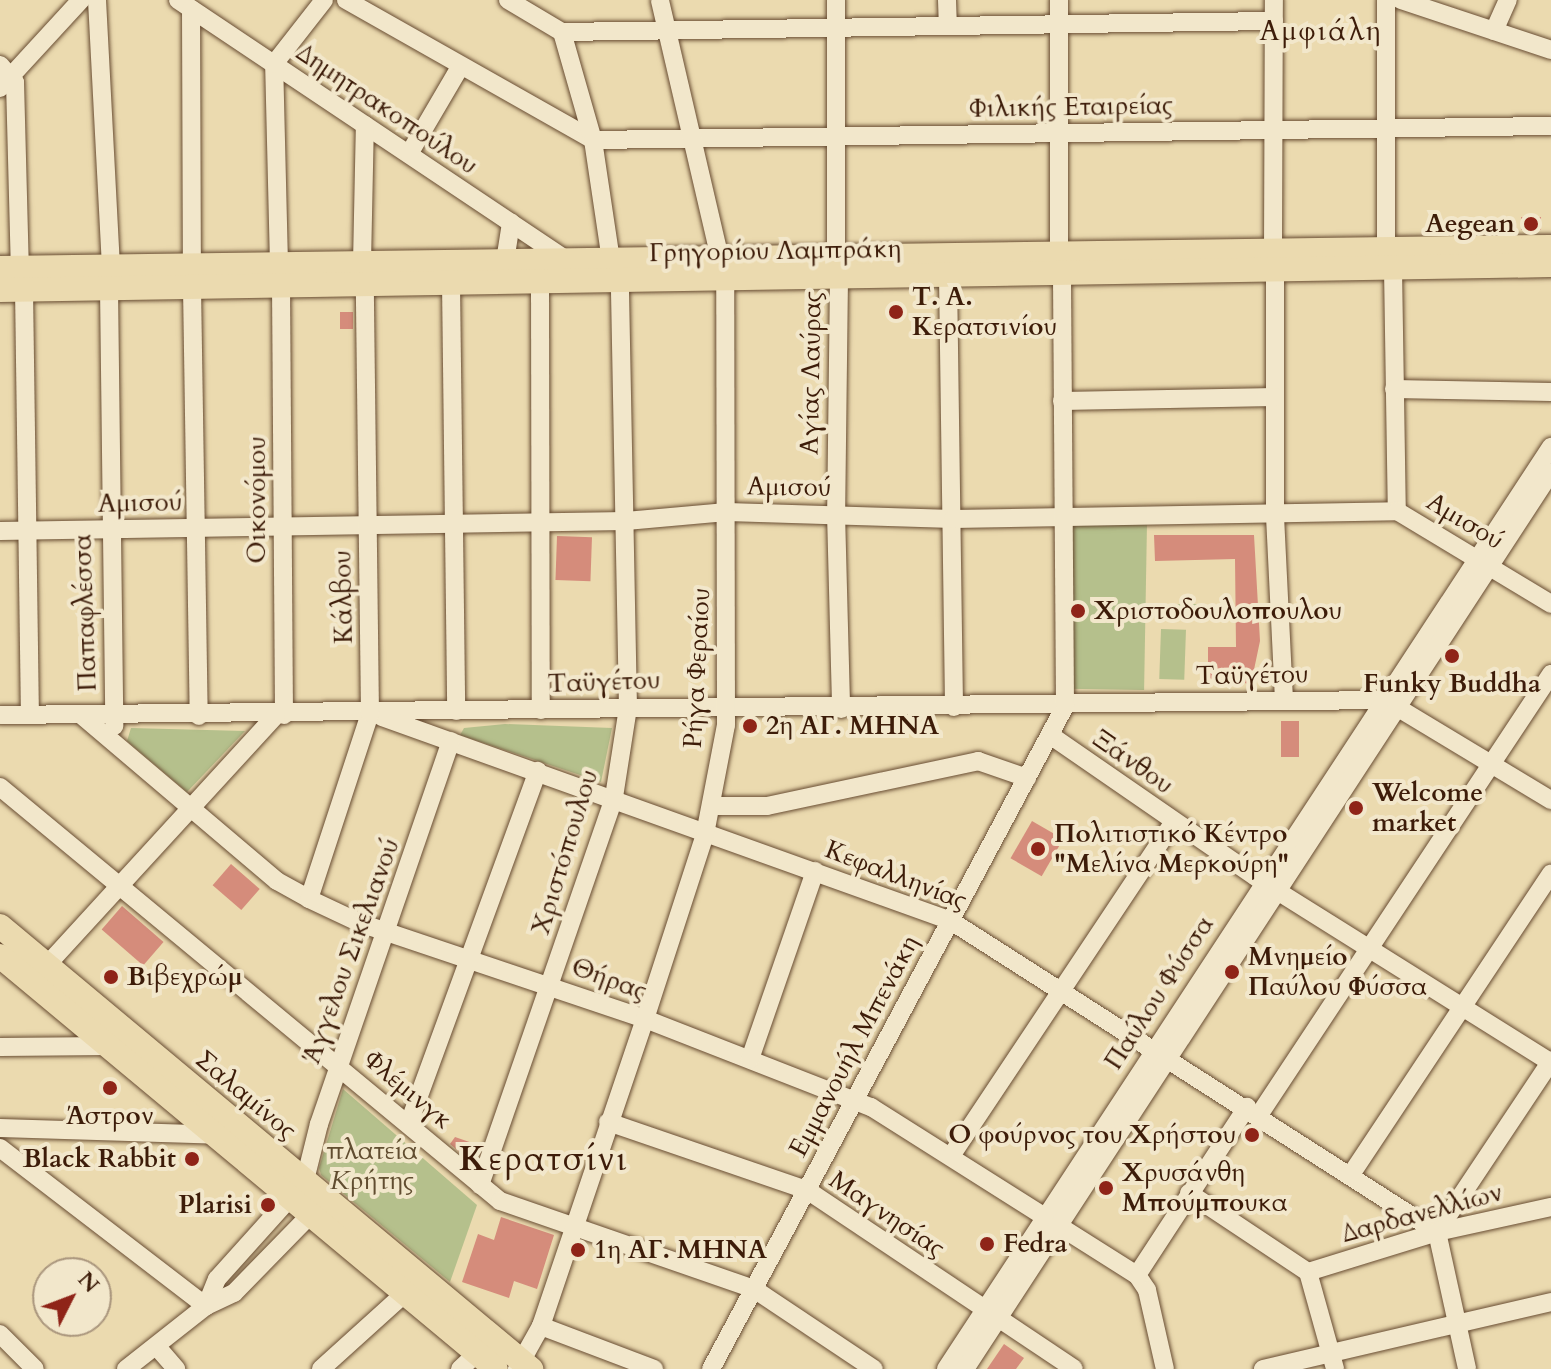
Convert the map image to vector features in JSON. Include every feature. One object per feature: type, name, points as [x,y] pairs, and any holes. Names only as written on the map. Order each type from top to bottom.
[{"type":"main road","name":"Γρηγορίου Λαμπράκη","points":[[364,274],[451,283],[540,282],[616,270],[1390,258],[1551,247]]},
{"type":"main road","name":"Γρηγορίου Λαμπράκη","points":[[1390,258],[1551,265]]},
{"type":"main road","name":"Γρηγορίου Λαμπράκη","points":[[11,278],[364,274],[505,261],[567,260],[616,270]]},
{"type":"main road","name":"Γρηγορίου Λαμπράκη","points":[[837,267],[948,276],[1060,264]]},
{"type":"main road","name":"Σαλαμίνος","points":[[0,926],[297,1190],[310,1215],[405,1293],[469,1361],[496,1369]]},
{"type":"main road","name":"Σαλαμίνος","points":[[0,956],[218,1135],[297,1190],[523,1366]]},
{"type":"street","points":[[30,715],[4,76],[81,0]]},
{"type":"street","name":"Παπαφλέσσα","points":[[97,0],[110,277],[108,529],[115,744]]},
{"type":"street","points":[[274,64],[324,0]]},
{"type":"street","points":[[346,0],[593,140]]},
{"type":"street","points":[[508,0],[562,32],[1274,21]]},
{"type":"street","name":"Ρήγα Φεραίου","points":[[523,1366],[541,1326],[705,834],[727,704],[724,269],[696,138],[660,0]]},
{"type":"street","name":"Αγίας Λαύρας","points":[[836,0],[836,513],[841,709]]},
{"type":"street","points":[[947,0],[948,25]]},
{"type":"street","name":"Εμμανουήλ Μπενάκη","points":[[711,1369],[1065,706],[1059,0]]},
{"type":"street","points":[[1274,0],[1275,516],[1284,701]]},
{"type":"street","points":[[1386,0],[1397,511]]},
{"type":"street","points":[[1401,0],[1429,4],[1551,50]]},
{"type":"street","points":[[1494,31],[1508,0]]},
{"type":"street","points":[[184,4],[198,528],[199,716]]},
{"type":"street","name":"Δημητρακοπούλου","points":[[184,4],[567,260]]},
{"type":"street","name":"Χριστόπουλου","points":[[480,1185],[614,797],[628,708],[626,521],[616,270],[593,140],[562,32]]},
{"type":"street","name":"Οικονόμου","points":[[274,64],[284,528],[280,715]]},
{"type":"street","points":[[409,154],[460,67]]},
{"type":"street","name":"Κάλβου","points":[[309,899],[370,713],[365,125]]},
{"type":"street","name":"Φιλικής Εταιρείας","points":[[593,140],[834,139],[1273,128],[1551,126]]},
{"type":"street","points":[[505,261],[511,222]]},
{"type":"street","points":[[948,276],[954,707]]},
{"type":"street","points":[[540,282],[543,523],[541,710]]},
{"type":"street","points":[[451,283],[456,711]]},
{"type":"street","points":[[1394,389],[1551,392]]},
{"type":"street","points":[[1062,401],[1275,397]]},
{"type":"street","name":"Παύλου Φύσσα","points":[[946,1369],[991,1316],[1484,563],[1550,457]]},
{"type":"street","name":"Αμισού","points":[[0,531],[626,521],[727,512],[836,513],[949,519],[1275,516],[1397,511],[1551,604]]},
{"type":"street","points":[[1165,1369],[1147,1290],[1137,1275],[1189,1193],[1253,1111],[1371,947],[1551,674]]},
{"type":"street","name":"Ταϋγέτου","points":[[0,715],[280,715],[727,704],[841,709],[1284,701],[1392,703]]},
{"type":"street","points":[[1392,703],[1492,761],[1551,800]]},
{"type":"street","name":"Κεφαλληνίας","points":[[370,713],[614,797],[705,834],[951,921],[1062,987],[1437,1232]]},
{"type":"street","name":"Θήρας","points":[[80,714],[277,881],[309,899],[856,1098],[1137,1275]]},
{"type":"street","points":[[47,965],[190,806],[280,715]]},
{"type":"street","name":"Ξάνθου","points":[[1050,735],[1270,886],[1551,1062]]},
{"type":"street","name":"Άγγελου Σικελιανού","points":[[297,1190],[337,1065],[388,930],[451,741]]},
{"type":"street","points":[[712,806],[767,806],[978,761],[1027,778]]},
{"type":"street","points":[[409,1123],[538,771]]},
{"type":"street","name":"Φλέμινγκ","points":[[0,787],[500,1201],[573,1229],[754,1289],[874,1369]]},
{"type":"street","points":[[951,1156],[1174,821]]},
{"type":"street","points":[[750,1059],[815,871]]},
{"type":"street","points":[[1350,1176],[1551,874]]},
{"type":"street","points":[[0,1047],[109,1046]]},
{"type":"street","points":[[1467,1369],[1437,1232],[1551,1062]]},
{"type":"street","name":"Μαγνησίας","points":[[608,1122],[807,1190],[1074,1369]]},
{"type":"street","points":[[0,1128],[218,1135]]},
{"type":"street","points":[[0,1148],[206,1306]]},
{"type":"street","points":[[206,1306],[217,1279],[297,1190]]},
{"type":"street","points":[[1189,1193],[1308,1272],[1333,1361]]},
{"type":"street","name":"Δαρδανελλίων","points":[[1308,1272],[1437,1232],[1551,1207]]},
{"type":"street","points":[[126,1369],[158,1348],[206,1306],[234,1293],[310,1215]]},
{"type":"street","points":[[321,1369],[405,1293]]},
{"type":"street","points":[[1263,1369],[1333,1361],[1457,1323],[1551,1302]]},
{"type":"street","name":"Παύλου Φύσσα","points":[[965,1369],[991,1316]]},
{"type":"street","points":[[541,1326],[654,1369]]},
{"type":"street","points":[[0,1334],[35,1369]]},
{"type":"street","points":[[147,1369],[158,1348]]},
{"type":"street","points":[[158,1348],[176,1369]]},
{"type":"green space","points":[[1070,522],[1147,523],[1144,690],[1067,689]]},
{"type":"green space","points":[[1172,604],[1205,604],[1205,619],[1172,619]]},
{"type":"green space","points":[[1161,629],[1186,630],[1184,680],[1159,679]]},
{"type":"green space","points":[[505,724],[612,728],[601,782],[460,735],[464,728]]},
{"type":"green space","points":[[131,728],[245,731],[187,792],[127,741]]},
{"type":"green space","name":"πλατεία Κρήτης","points":[[343,1089],[477,1205],[450,1282],[321,1175],[319,1168]]},
{"type":"building","name":"Aegean","points":[[1521,217],[1541,217],[1541,230],[1521,230]]},
{"type":"building","points":[[340,312],[353,312],[353,329],[340,329]]},
{"type":"building","points":[[1154,535],[1254,535],[1260,641],[1251,684],[1208,678],[1208,647],[1236,647],[1235,559],[1155,561]]},
{"type":"building","points":[[557,536],[592,537],[590,581],[555,580]]},
{"type":"building","points":[[1281,721],[1299,721],[1299,757],[1281,757]]},
{"type":"building","name":"Πολιτιστικό Κέντρο \"Μελίνα Μερκούρη\"","points":[[1032,821],[1063,839],[1042,876],[1010,858]]},
{"type":"building","points":[[231,864],[260,889],[241,910],[213,885]]},
{"type":"building","points":[[122,906],[164,942],[143,965],[102,929]]},
{"type":"building","points":[[455,1137],[481,1146],[474,1164],[450,1144]]},
{"type":"building","points":[[501,1217],[554,1235],[537,1289],[514,1281],[509,1298],[462,1282],[478,1234],[494,1240]]},
{"type":"building","points":[[1004,1344],[1024,1358],[1016,1369],[987,1369]]},
{"type":"place","name":"Aegean","points":[[1531,224]]},
{"type":"place","name":"Τ. Α. Κερατσινίου","points":[[896,312]]},
{"type":"place","name":"Χριστοδουλοπουλου","points":[[1078,611]]},
{"type":"place","name":"Funky Buddha","points":[[1452,656]]},
{"type":"place","name":"2η ΑΓ. ΜΗΝΑ","points":[[750,726]]},
{"type":"place","name":"Welcome market","points":[[1356,808]]},
{"type":"place","name":"Πολιτιστικό Κέντρο \"Μελίνα Μερκούρη\"","points":[[1038,849]]},
{"type":"place","name":"Μνημείο Παύλου Φύσσα","points":[[1232,972]]},
{"type":"place","name":"Βιβεχρώμ","points":[[111,977]]},
{"type":"place","name":"Άστρον","points":[[110,1088]]},
{"type":"place","name":"Ο φούρνος του Χρήστου","points":[[1252,1135]]},
{"type":"place","name":"Black Rabbit","points":[[192,1159]]},
{"type":"place","name":"Χρυσάνθη Μπούμπουκα","points":[[1106,1188]]},
{"type":"place","name":"Plarisi","points":[[268,1205]]},
{"type":"place","name":"Fedra","points":[[987,1244]]},
{"type":"place","name":"1η ΑΓ. ΜΗΝΑ","points":[[578,1250]]},
{"type":"district","name":"Αμφιάλη","points":[[1321,31]]},
{"type":"district","name":"Κερατσίνι","points":[[544,1160]]}]
